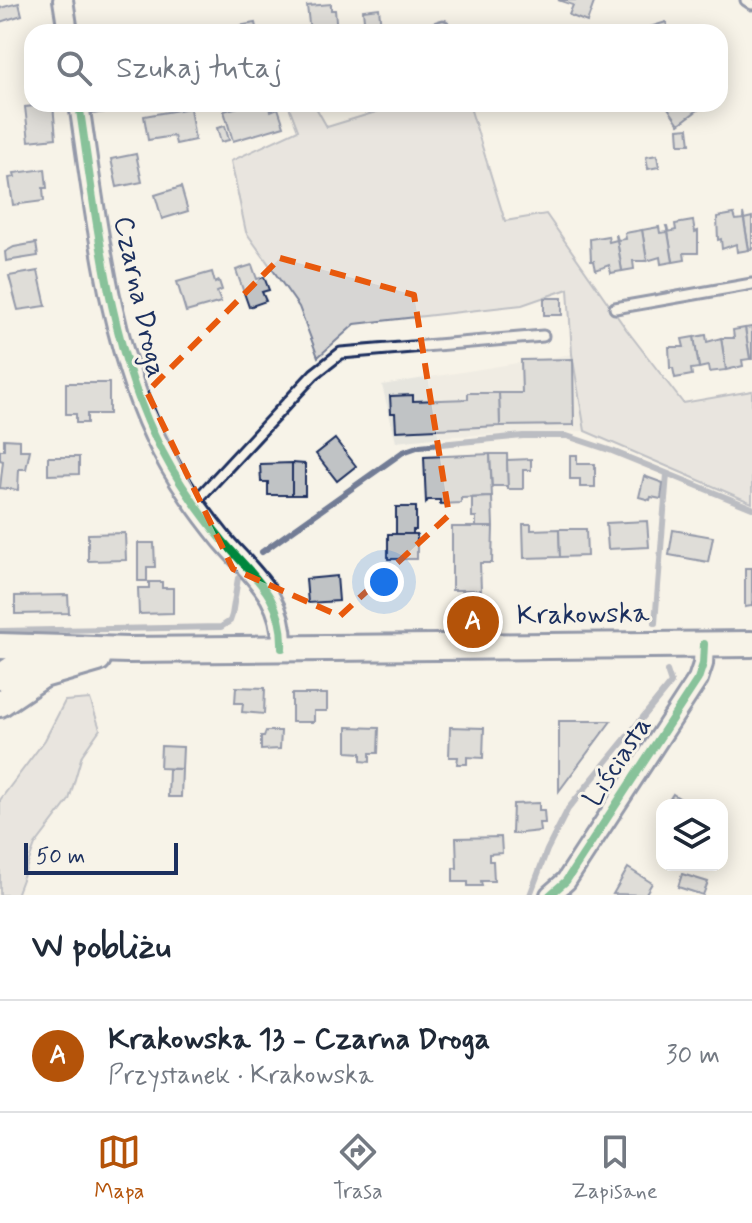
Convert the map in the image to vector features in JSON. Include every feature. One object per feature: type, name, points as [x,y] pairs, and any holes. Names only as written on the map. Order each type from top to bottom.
[{"type":"main road","name":"Krakowska","points":[[0,646],[127,650],[752,644]]},
{"type":"main road","name":"Krakowska","points":[[0,677],[32,658],[58,649]]},
{"type":"main road","name":"Krakowska","points":[[0,704],[43,675],[127,650]]},
{"type":"street","points":[[63,0],[67,24]]},
{"type":"street","name":"Czarna Droga","points":[[81,112],[114,313],[133,386],[162,451],[195,502],[223,540],[268,590],[283,628],[282,648]]},
{"type":"street","name":"Liściasta","points":[[550,895],[566,881],[698,679],[704,644]]},
{"type":"lane","points":[[746,0],[752,4]]},
{"type":"lane","points":[[615,308],[752,284]]},
{"type":"lane","points":[[195,502],[314,374],[341,353],[543,336]]},
{"type":"highlighted area","points":[[280,258],[414,295],[449,515],[340,616],[233,569],[147,392]]},
{"type":"shaded area","points":[[291,112],[319,112],[327,127],[376,112],[471,112],[505,221],[546,214],[626,329],[683,403],[752,391],[752,503],[585,431],[572,354],[568,289],[522,305],[355,324],[318,357],[299,307],[246,232],[231,161],[298,130]]},
{"type":"shaded area","points":[[572,354],[585,431],[452,436],[396,442],[382,385]]},
{"type":"shaded area","points":[[90,699],[100,729],[82,755],[69,800],[35,845],[16,895],[0,895],[0,800],[45,740],[65,701]]},
{"type":"building","points":[[558,0],[595,0],[587,22],[569,15],[573,5]]},
{"type":"building","points":[[19,3],[22,15],[0,22],[0,8]]},
{"type":"building","points":[[331,4],[336,24],[309,24],[307,6]]},
{"type":"building","points":[[379,8],[381,24],[364,24],[363,10]]},
{"type":"building","points":[[26,112],[54,112],[56,138],[29,141]]},
{"type":"building","points":[[191,112],[195,140],[176,144],[174,136],[148,140],[144,116]]},
{"type":"building","points":[[224,112],[279,112],[284,126],[233,141]]},
{"type":"building","points":[[671,112],[695,112],[679,124]]},
{"type":"building","points":[[225,126],[229,140],[221,142],[217,128]]},
{"type":"building","points":[[688,128],[690,144],[679,144],[678,129]]},
{"type":"building","points":[[136,154],[142,182],[117,187],[111,159]]},
{"type":"building","points":[[657,155],[659,167],[648,169],[646,157]]},
{"type":"building","points":[[45,169],[47,188],[43,188],[44,201],[13,205],[9,178],[15,177],[14,173]]},
{"type":"building","points":[[181,187],[188,211],[162,219],[155,195]]},
{"type":"building","points":[[743,213],[744,219],[752,217],[752,249],[749,250]]},
{"type":"building","points":[[734,214],[736,220],[744,219],[749,250],[737,252],[736,244],[722,249],[721,239],[718,240],[717,217]]},
{"type":"building","points":[[693,221],[695,232],[698,231],[698,253],[684,253],[685,260],[673,262],[668,232],[676,230],[675,224]]},
{"type":"building","points":[[659,227],[660,233],[668,232],[673,262],[661,264],[660,257],[647,261],[642,230]]},
{"type":"building","points":[[642,230],[647,261],[633,261],[634,269],[622,271],[616,234],[618,240],[626,239],[625,233]]},
{"type":"building","points":[[608,236],[609,242],[617,240],[622,271],[611,273],[609,265],[596,270],[594,261],[591,261],[590,239]]},
{"type":"building","points":[[36,243],[38,256],[6,261],[5,252]]},
{"type":"building","points":[[252,265],[257,279],[264,277],[269,290],[262,292],[266,301],[249,307],[236,270]]},
{"type":"building","points":[[38,271],[46,306],[18,310],[9,276]]},
{"type":"building","points":[[212,272],[215,283],[219,281],[222,290],[217,292],[221,302],[186,312],[177,282]]},
{"type":"building","points":[[544,298],[562,298],[562,315],[544,315]]},
{"type":"building","points":[[752,327],[752,359],[750,359],[745,328]]},
{"type":"building","points":[[745,328],[750,359],[742,360],[743,366],[726,370],[721,338],[734,338],[733,330]]},
{"type":"building","points":[[706,335],[707,342],[721,338],[726,370],[709,372],[708,366],[699,368],[694,337]]},
{"type":"building","points":[[694,337],[699,368],[691,369],[692,375],[675,378],[673,368],[670,368],[669,347],[684,347],[682,339]]},
{"type":"building","points":[[573,359],[574,425],[500,426],[499,393],[522,393],[521,360]]},
{"type":"building","points":[[66,383],[109,383],[109,414],[87,414],[87,423],[76,423],[76,414],[66,414]]},
{"type":"building","points":[[468,393],[499,393],[500,426],[396,431],[390,396],[413,395],[413,401],[468,399]]},
{"type":"building","points":[[4,439],[20,440],[20,450],[30,450],[26,469],[19,469],[18,490],[0,488],[3,461],[0,460],[0,450],[4,450]]},
{"type":"building","points":[[335,439],[356,466],[337,481],[316,454]]},
{"type":"building","points":[[490,454],[492,497],[461,498],[461,503],[440,504],[440,500],[428,500],[426,503],[424,457]]},
{"type":"building","points":[[490,454],[507,454],[508,486],[492,486]]},
{"type":"building","points":[[570,455],[577,455],[577,464],[595,464],[595,487],[580,487],[580,479],[570,479]]},
{"type":"building","points":[[48,457],[79,457],[79,474],[48,475]]},
{"type":"building","points":[[531,459],[531,470],[523,470],[523,489],[508,489],[507,460]]},
{"type":"building","points":[[292,463],[305,464],[305,495],[292,495]]},
{"type":"building","points":[[292,463],[292,495],[268,495],[268,482],[261,482],[260,464]]},
{"type":"building","points":[[644,476],[663,483],[661,499],[639,497]]},
{"type":"building","points":[[492,497],[493,527],[476,527],[476,517],[472,517],[472,498]]},
{"type":"building","points":[[396,507],[416,507],[416,530],[413,534],[396,534]]},
{"type":"building","points":[[647,521],[649,547],[608,549],[606,523]]},
{"type":"building","points":[[523,524],[531,524],[531,530],[559,529],[560,557],[524,558]]},
{"type":"building","points":[[452,527],[493,527],[492,563],[480,563],[481,590],[452,590]]},
{"type":"building","points":[[559,529],[586,529],[587,556],[560,557]]},
{"type":"building","points":[[673,530],[713,537],[708,562],[669,555]]},
{"type":"building","points":[[125,533],[126,560],[88,561],[88,534]]},
{"type":"building","points":[[388,534],[417,534],[417,559],[388,559]]},
{"type":"building","points":[[138,543],[154,543],[155,567],[147,567],[147,581],[138,581]]},
{"type":"building","points":[[745,568],[752,568],[752,606],[745,607]]},
{"type":"building","points":[[337,576],[339,601],[308,603],[306,579]]},
{"type":"building","points":[[149,582],[162,582],[162,588],[173,588],[173,613],[139,614],[138,588],[149,588]]},
{"type":"building","points":[[68,595],[69,613],[15,614],[15,596]]},
{"type":"building","points":[[236,687],[265,688],[264,714],[242,712],[243,703],[235,703]]},
{"type":"building","points":[[292,694],[327,694],[327,711],[314,711],[314,722],[292,722]]},
{"type":"building","points":[[559,721],[611,721],[559,791]]},
{"type":"building","points":[[347,727],[379,728],[378,753],[370,753],[370,762],[361,761],[361,753],[347,752]]},
{"type":"building","points":[[450,727],[484,728],[483,758],[467,757],[467,764],[457,764],[458,757],[449,757]]},
{"type":"building","points":[[266,731],[281,731],[280,749],[261,750],[261,736]]},
{"type":"building","points":[[161,746],[183,747],[182,769],[160,768]]},
{"type":"building","points":[[169,769],[182,769],[181,797],[168,797]]},
{"type":"building","points":[[539,803],[539,810],[544,810],[545,823],[539,823],[540,831],[512,834],[513,804]]},
{"type":"building","points":[[501,837],[502,853],[489,854],[489,861],[493,861],[494,881],[481,881],[482,886],[453,882],[453,868],[457,868],[456,838]]},
{"type":"building","points":[[628,868],[652,883],[645,895],[613,894]]},
{"type":"building","points":[[682,874],[708,882],[703,895],[678,887]]},
{"type":"waterway","points":[[262,552],[403,452],[420,446],[523,436],[567,436],[752,508]]},
{"type":"waterway","points":[[655,623],[667,474]]},
{"type":"waterway","points":[[0,631],[221,627],[230,621],[238,578]]},
{"type":"waterway","points":[[530,895],[547,850],[568,809],[671,683],[667,671]]},
{"type":"cycle path","points":[[80,112],[107,282],[129,370],[144,412],[162,451],[190,498],[272,601],[278,615],[282,648]]},
{"type":"cycle path","points":[[550,895],[566,881],[698,679],[704,644]]},
{"type":"place","name":"Krakowska 13 - Czarna Droga","points":[[473,622]]}]
